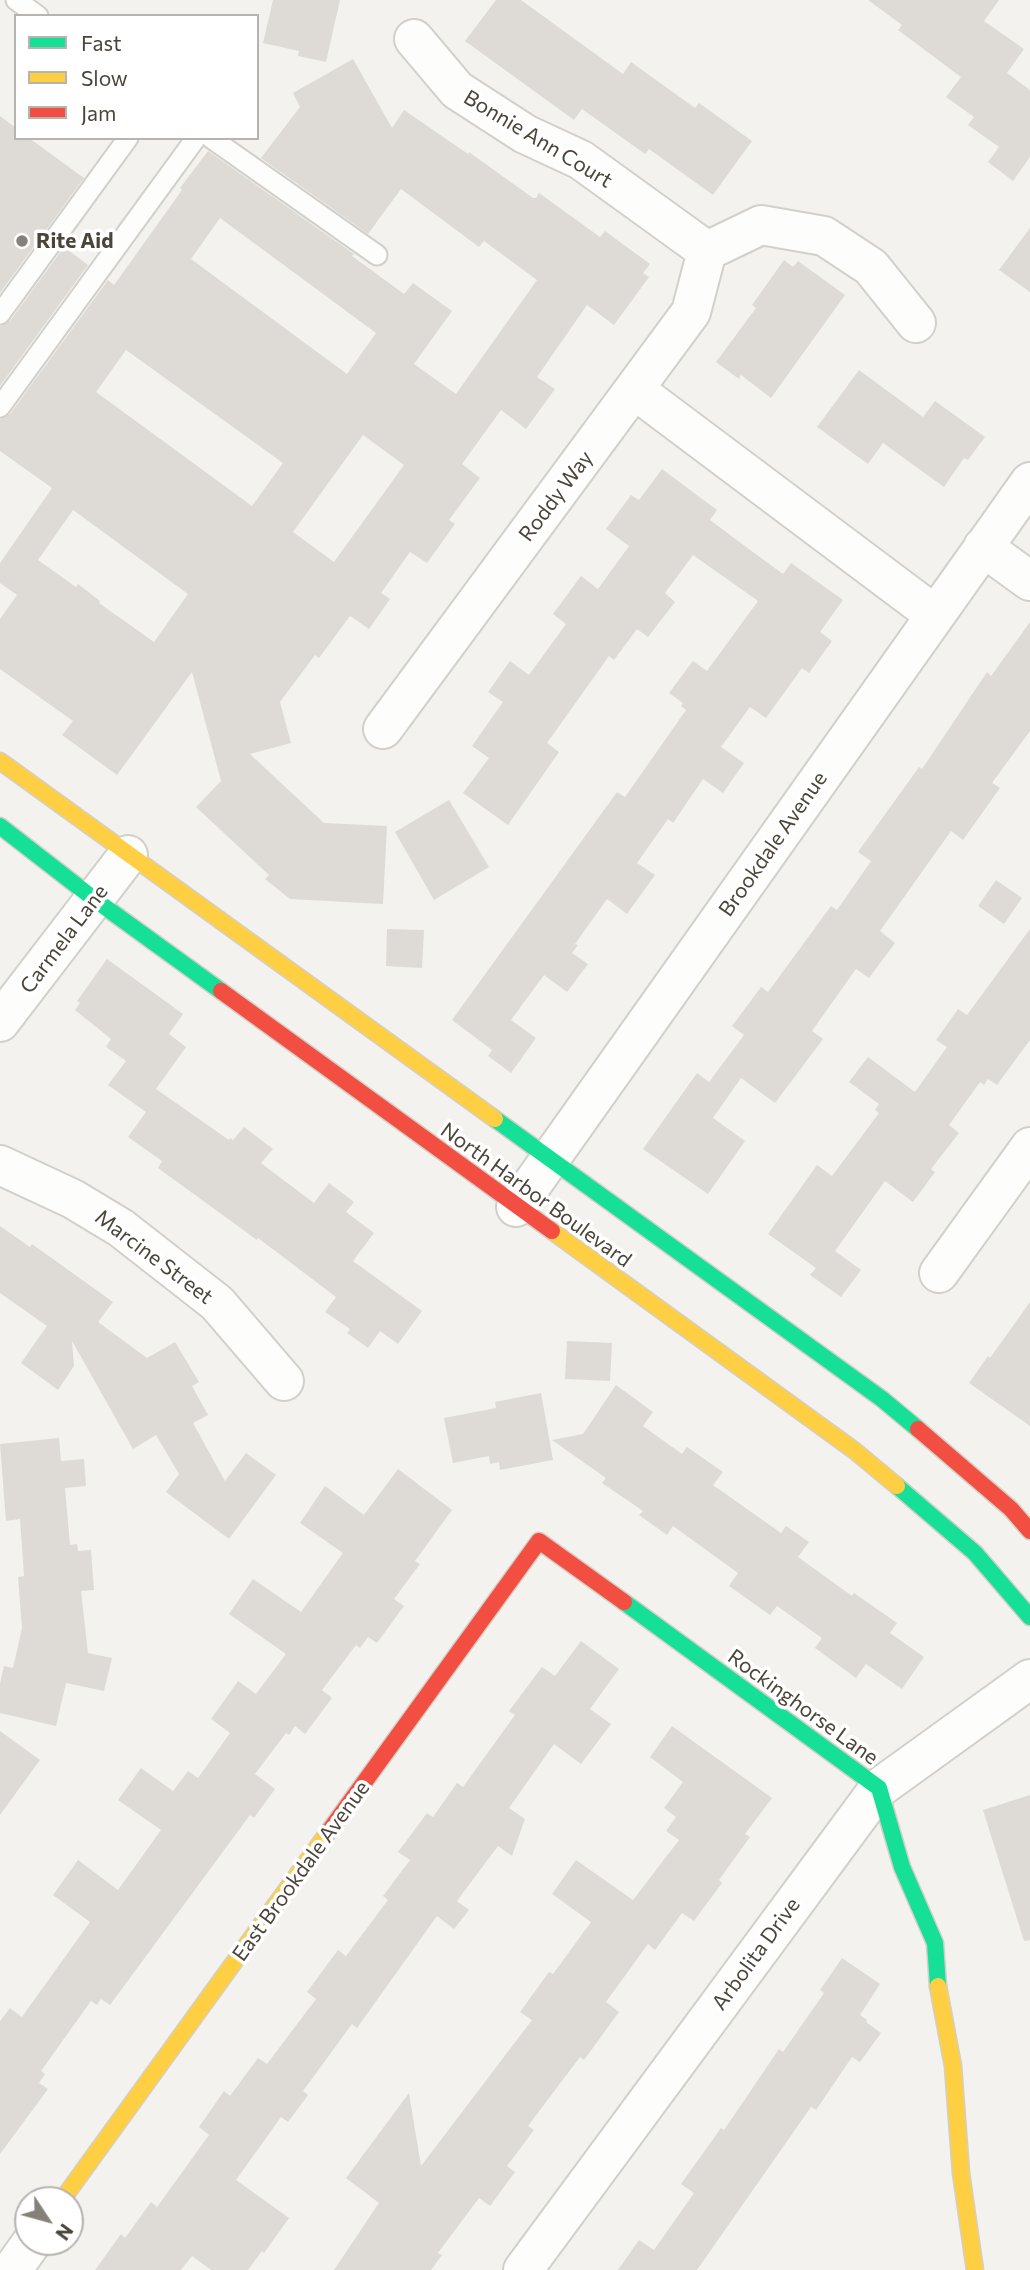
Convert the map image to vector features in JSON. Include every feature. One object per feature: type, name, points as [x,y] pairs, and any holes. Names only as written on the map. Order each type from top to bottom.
[{"type":"main road","name":"North Harbor Boulevard","points":[[0,761],[882,1399],[1011,1509],[1030,1531]]},
{"type":"main road","name":"North Harbor Boulevard","points":[[0,827],[94,899],[516,1207],[855,1451],[975,1553],[1030,1617]]},
{"type":"main road","name":"Rockinghorse Lane","points":[[539,1541],[879,1788],[902,1867],[935,1943],[939,1992],[953,2066],[961,2173],[975,2270]]},
{"type":"main road","name":"East Brookdale Avenue","points":[[72,2186],[539,1541]]},
{"type":"street","name":"Bonnie Ann Court","points":[[414,39],[457,90],[525,134],[581,160],[707,251]]},
{"type":"street","points":[[707,251],[761,225],[824,236],[871,267],[916,323]]},
{"type":"street","name":"Roddy Way","points":[[383,729],[691,312],[707,251]]},
{"type":"street","points":[[635,390],[935,615]]},
{"type":"street","name":"Brookdale Avenue","points":[[516,1207],[1030,482]]},
{"type":"street","points":[[983,548],[1030,581]]},
{"type":"street","name":"Carmela Lane","points":[[0,1022],[128,855]]},
{"type":"street","points":[[939,1273],[1030,1147]]},
{"type":"street","name":"Marcine Street","points":[[0,1165],[73,1199],[121,1228],[216,1303],[284,1381]]},
{"type":"street","name":"Arbolita Drive","points":[[523,2270],[879,1788],[1030,1679]]},
{"type":"lane","points":[[16,0],[35,14]]},
{"type":"lane","points":[[0,314],[127,140]]},
{"type":"lane","points":[[0,407],[195,140]]},
{"type":"lane","points":[[214,140],[377,255]]},
{"type":"building","points":[[273,0],[340,0],[326,62],[298,56],[299,51],[263,43]]},
{"type":"building","points":[[496,0],[521,0],[623,74],[631,62],[695,108],[699,103],[752,141],[713,195],[649,149],[645,154],[582,109],[574,120],[465,41]]},
{"type":"building","points":[[868,0],[999,0],[984,21],[1024,49],[1007,73],[1030,90],[1030,157],[1013,181],[988,162],[999,147],[968,125],[974,117],[946,97],[961,77],[898,30],[902,25]]},
{"type":"building","points":[[353,59],[392,128],[404,110],[533,198],[539,193],[600,237],[605,231],[650,264],[643,273],[649,277],[614,325],[587,305],[537,377],[555,389],[526,429],[501,410],[462,464],[480,478],[449,520],[455,524],[427,563],[410,552],[381,593],[390,599],[369,629],[350,616],[319,658],[315,655],[280,702],[291,743],[250,754],[324,823],[387,826],[383,904],[290,899],[265,879],[269,875],[196,807],[221,781],[192,672],[117,775],[62,735],[73,721],[0,669],[0,619],[17,595],[0,583],[0,563],[52,488],[0,451],[0,419],[10,414],[108,280],[114,285],[208,151],[354,254],[352,256],[404,294],[413,283],[452,311],[414,364],[456,394],[537,280],[484,241],[479,247],[401,189],[368,234],[261,158],[300,107],[293,93]],"holes":[[[220,218],[376,333],[347,374],[191,259]],[[126,350],[283,463],[252,506],[96,392]],[[363,435],[404,465],[334,562],[293,532]],[[73,510],[188,594],[154,642],[99,603],[100,601],[78,584],[76,587],[38,560]]]},
{"type":"building","name":"Rite Aid","points":[[0,116],[14,126],[14,140],[32,140],[84,178],[0,293]]},
{"type":"building","points":[[1030,228],[1030,292],[999,270]]},
{"type":"building","points":[[64,247],[88,265],[0,386],[0,326],[10,321]]},
{"type":"building","points":[[784,260],[793,267],[798,261],[845,295],[771,398],[741,375],[739,379],[716,362],[756,308],[752,305]]},
{"type":"building","points":[[859,370],[923,417],[935,401],[985,437],[968,460],[964,458],[944,487],[883,443],[868,464],[817,427]]},
{"type":"building","points":[[662,469],[717,510],[710,520],[783,574],[791,563],[843,600],[820,632],[832,641],[809,673],[802,668],[766,718],[750,707],[721,747],[744,763],[723,793],[703,779],[673,823],[668,819],[637,863],[655,875],[627,914],[607,899],[575,944],[578,945],[572,953],[588,964],[567,992],[544,975],[511,1020],[536,1038],[511,1073],[488,1056],[492,1050],[452,1020],[617,792],[625,797],[686,710],[681,706],[683,703],[669,693],[693,661],[707,671],[758,601],[693,555],[665,593],[675,602],[648,637],[637,629],[614,660],[609,656],[547,743],[559,752],[508,825],[463,793],[489,758],[472,746],[503,702],[488,692],[510,661],[529,675],[566,624],[553,614],[581,576],[598,589],[629,546],[606,529],[631,495],[639,500]]},
{"type":"building","points":[[1030,622],[1030,731],[992,783],[1000,788],[963,840],[951,831],[880,931],[895,943],[869,978],[856,969],[812,1031],[823,1039],[775,1103],[741,1078],[713,1118],[745,1141],[708,1194],[643,1149],[697,1073],[709,1082],[744,1035],[732,1026],[761,987],[768,992],[831,906],[837,910],[871,861],[858,852],[919,767],[922,769],[987,672],[991,676]]},
{"type":"building","points":[[449,800],[489,867],[434,900],[395,832]]},
{"type":"building","points":[[996,880],[1022,898],[1004,924],[978,906]]},
{"type":"building","points":[[387,929],[424,930],[422,968],[386,966]]},
{"type":"building","points":[[1030,929],[1030,1040],[997,1085],[988,1079],[984,1085],[980,1082],[949,1125],[959,1133],[931,1169],[935,1172],[913,1202],[885,1181],[835,1251],[861,1270],[841,1297],[810,1275],[816,1268],[768,1234],[817,1165],[832,1176],[879,1113],[875,1110],[879,1104],[849,1082],[868,1057],[915,1092],[947,1047],[936,1040],[958,1009],[967,1015]]},
{"type":"building","points":[[107,959],[183,1014],[169,1034],[186,1047],[156,1089],[229,1140],[233,1140],[244,1127],[273,1149],[261,1163],[314,1203],[329,1183],[354,1202],[346,1212],[374,1233],[353,1261],[422,1311],[398,1344],[380,1331],[368,1348],[347,1333],[350,1329],[325,1312],[336,1297],[158,1168],[162,1161],[128,1137],[146,1112],[108,1085],[126,1061],[106,1047],[111,1039],[75,1010],[80,1003],[77,1001]]},
{"type":"building","points":[[0,1226],[30,1247],[32,1244],[113,1302],[98,1322],[147,1358],[175,1342],[199,1382],[192,1386],[208,1415],[193,1423],[225,1481],[246,1453],[276,1475],[229,1539],[166,1492],[179,1474],[156,1435],[133,1449],[72,1341],[74,1366],[58,1390],[21,1363],[47,1326],[0,1293]]},
{"type":"building","points":[[1030,1302],[1030,1426],[969,1383]]},
{"type":"building","points":[[567,1341],[612,1343],[610,1381],[565,1379]]},
{"type":"building","points":[[616,1385],[653,1412],[643,1426],[682,1454],[687,1447],[723,1472],[713,1485],[781,1533],[786,1526],[809,1542],[798,1557],[852,1596],[854,1593],[897,1623],[890,1633],[924,1657],[902,1689],[866,1664],[856,1678],[815,1648],[822,1638],[777,1606],[770,1615],[729,1586],[738,1573],[673,1526],[667,1535],[639,1515],[643,1511],[602,1483],[606,1478],[552,1440],[583,1434]]},
{"type":"building","points":[[541,1393],[553,1460],[500,1470],[499,1462],[490,1464],[489,1456],[453,1463],[444,1418],[496,1408],[495,1402]]},
{"type":"building","points":[[59,1438],[61,1461],[84,1459],[86,1486],[65,1488],[70,1545],[77,1544],[78,1551],[91,1550],[94,1590],[81,1591],[88,1653],[112,1658],[104,1691],[66,1683],[56,1726],[0,1713],[0,1684],[4,1666],[13,1668],[22,1628],[18,1577],[24,1576],[20,1519],[6,1521],[0,1444]]},
{"type":"building","points":[[398,1469],[452,1510],[415,1561],[420,1564],[394,1599],[404,1606],[377,1643],[368,1637],[360,1648],[356,1645],[322,1690],[332,1698],[305,1734],[295,1726],[289,1735],[286,1733],[255,1774],[275,1789],[254,1818],[250,1815],[110,2005],[101,1999],[97,2005],[91,2001],[41,2071],[45,2074],[39,2083],[48,2089],[0,2154],[0,2021],[10,2008],[22,2017],[90,1922],[53,1895],[78,1860],[118,1890],[161,1830],[118,1800],[141,1768],[173,1791],[188,1771],[198,1778],[230,1733],[211,1719],[238,1681],[256,1694],[286,1654],[229,1614],[253,1579],[301,1612],[343,1553],[300,1523],[325,1486],[364,1515]]},
{"type":"building","points":[[581,1641],[619,1669],[590,1709],[611,1724],[581,1764],[554,1744],[509,1808],[525,1819],[512,1856],[498,1846],[457,1901],[469,1910],[454,1929],[437,1916],[357,2028],[352,2024],[303,2091],[308,2095],[288,2122],[281,2117],[236,2180],[289,2218],[264,2253],[262,2251],[248,2270],[211,2270],[192,2256],[181,2270],[95,2270],[121,2234],[125,2238],[151,2202],[157,2207],[209,2135],[199,2127],[224,2091],[230,2096],[258,2058],[267,2064],[316,1999],[307,1992],[338,1950],[346,1956],[388,1900],[383,1896],[410,1860],[398,1852],[427,1813],[433,1817],[457,1783],[463,1787],[515,1715],[509,1711],[542,1667],[555,1676]]},
{"type":"building","points":[[672,1726],[772,1798],[745,1834],[750,1837],[719,1880],[722,1883],[694,1921],[682,1913],[655,1950],[648,1944],[606,2002],[619,2012],[584,2060],[580,2057],[528,2126],[534,2130],[507,2166],[515,2172],[490,2206],[479,2198],[438,2253],[442,2255],[431,2270],[334,2270],[379,2203],[346,2178],[409,2093],[421,2166],[532,2020],[520,2012],[549,1972],[553,1974],[591,1922],[552,1894],[576,1860],[633,1900],[679,1840],[666,1831],[676,1817],[664,1808],[683,1782],[650,1757]]},
{"type":"building","points":[[0,1731],[40,1760],[0,1815]]},
{"type":"building","points":[[1030,1795],[1030,1940],[1024,1941],[983,1810]]},
{"type":"building","points":[[842,1958],[880,1984],[860,2015],[881,2033],[860,2062],[852,2057],[816,2110],[811,2107],[697,2270],[618,2270],[639,2240],[654,2250],[694,2193],[681,2184],[721,2128],[724,2130],[779,2049],[783,2052],[824,1993],[820,1990]]},
{"type":"traffic: fast","points":[[0,826],[94,899],[221,991]]},
{"type":"traffic: fast","points":[[495,1119],[882,1399],[918,1429]]},
{"type":"traffic: fast","points":[[897,1486],[975,1553],[1030,1617]]},
{"type":"traffic: fast","points":[[624,1602],[879,1788],[902,1867],[935,1943],[938,1986]]},
{"type":"traffic: slow","points":[[0,761],[495,1119]]},
{"type":"traffic: slow","points":[[552,1231],[855,1451],[897,1486]]},
{"type":"traffic: slow","points":[[72,2186],[329,1831]]},
{"type":"traffic: slow","points":[[938,1986],[953,2066],[961,2173],[975,2270]]},
{"type":"traffic: jam","points":[[221,991],[552,1231]]},
{"type":"traffic: jam","points":[[918,1429],[1011,1509],[1030,1531]]},
{"type":"traffic: jam","points":[[329,1831],[539,1541],[624,1602]]},
{"type":"place","name":"Rite Aid","points":[[22,241]]}]
